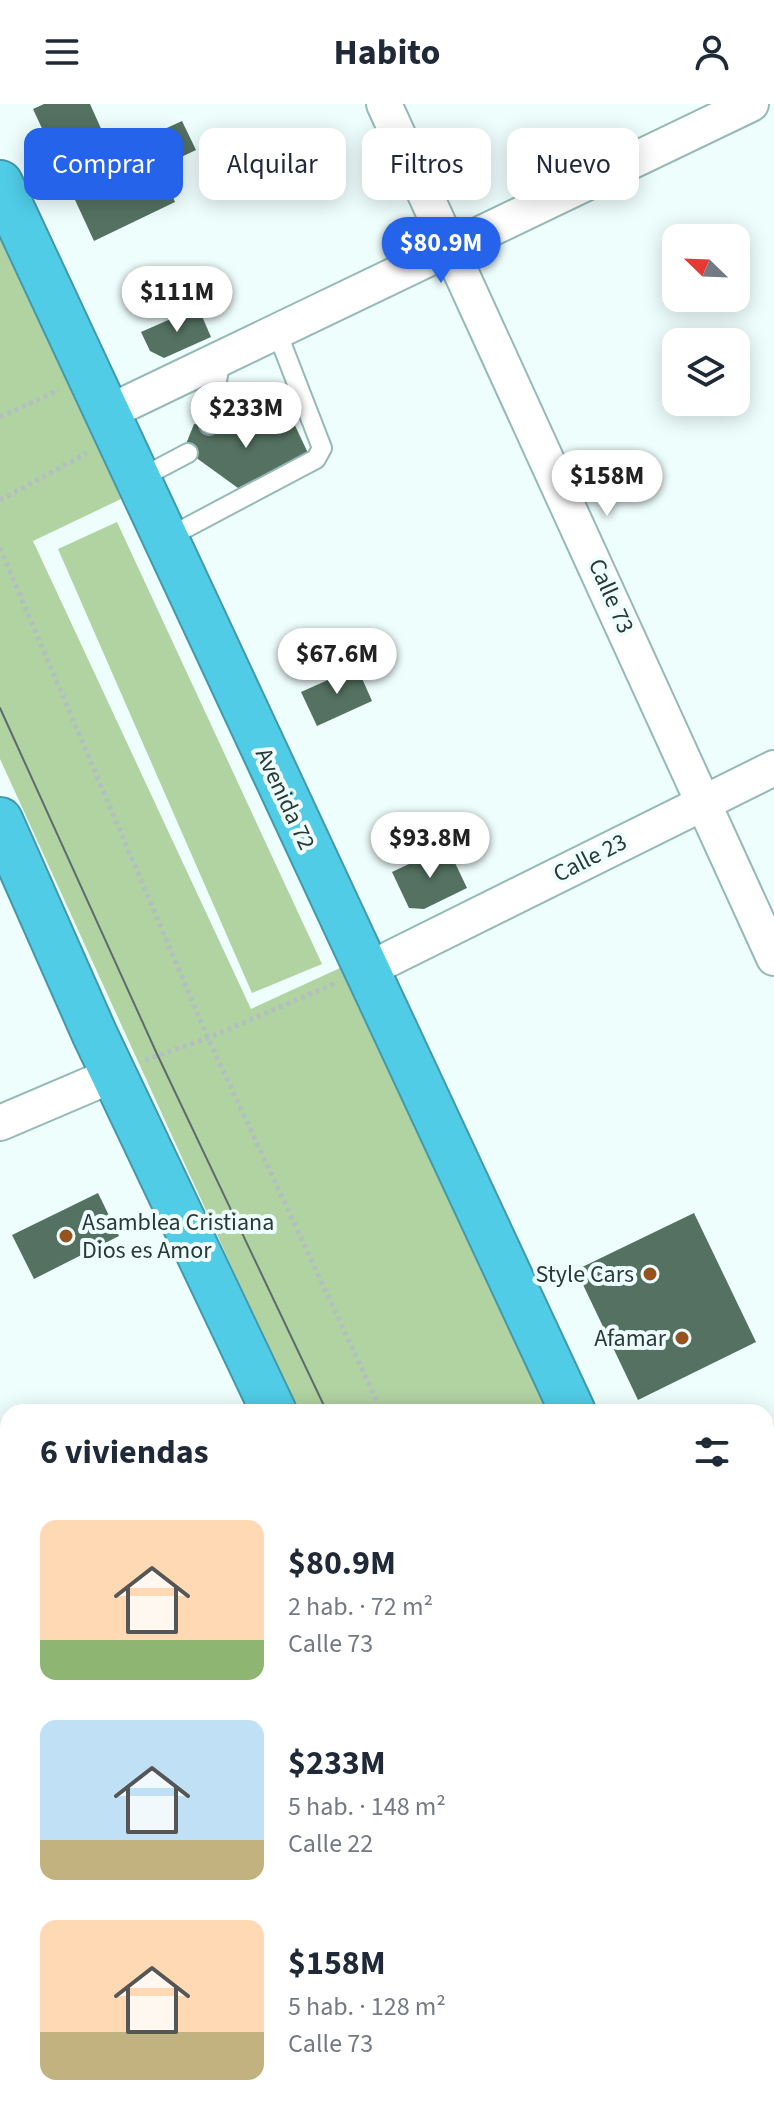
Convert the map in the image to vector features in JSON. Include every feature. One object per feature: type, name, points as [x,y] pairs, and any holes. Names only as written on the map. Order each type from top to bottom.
[{"type":"highway","name":"Avenida 72","points":[[0,183],[569,1404]]},
{"type":"highway","points":[[0,820],[270,1404]]},
{"type":"street","name":"Calle 73","points":[[384,104],[452,247],[774,958]]},
{"type":"street","points":[[104,409],[221,359],[751,104]]},
{"type":"street","name":"Calle 23","points":[[365,971],[774,768]]},
{"type":"street","points":[[0,1123],[115,1074]]},
{"type":"lane","points":[[165,539],[316,459],[322,448],[277,332]]},
{"type":"lane","points":[[209,425],[221,359]]},
{"type":"lane","points":[[137,480],[188,453]]},
{"type":"path","points":[[0,417],[104,409]]},
{"type":"path","points":[[0,500],[104,409]]},
{"type":"path","points":[[0,548],[208,1038],[378,1404]]},
{"type":"path","points":[[115,1074],[157,1054],[208,1038],[365,971]]},
{"type":"green space","points":[[0,238],[121,499],[33,541],[251,1009],[340,968],[543,1404],[294,1404],[0,759]]},
{"type":"green space","points":[[117,522],[322,964],[252,993],[58,549]]},
{"type":"building","points":[[44,104],[90,104],[101,128],[42,128],[33,109]]},
{"type":"building","points":[[182,121],[196,150],[183,156],[183,128],[167,128]]},
{"type":"building","points":[[75,200],[174,200],[175,202],[94,241]]},
{"type":"building","points":[[198,307],[211,337],[164,358],[150,351],[141,332]]},
{"type":"building","points":[[291,417],[308,453],[238,488],[184,449],[194,424],[263,431]]},
{"type":"building","points":[[357,667],[372,701],[317,726],[301,692]]},
{"type":"building","points":[[447,846],[467,888],[424,909],[409,908],[392,872]]},
{"type":"building","name":"Asamblea Cristiana Dios es Amor","points":[[98,1193],[119,1236],[34,1279],[12,1235]]},
{"type":"building","points":[[694,1213],[756,1342],[638,1400],[576,1270]]},
{"type":"tram line","points":[[0,708],[157,1054],[323,1404]]},
{"type":"place","name":"Asamblea Cristiana Dios es Amor","points":[[66,1236]]},
{"type":"place","name":"Style Cars","points":[[650,1274]]},
{"type":"place","name":"Afamar","points":[[682,1338]]}]
